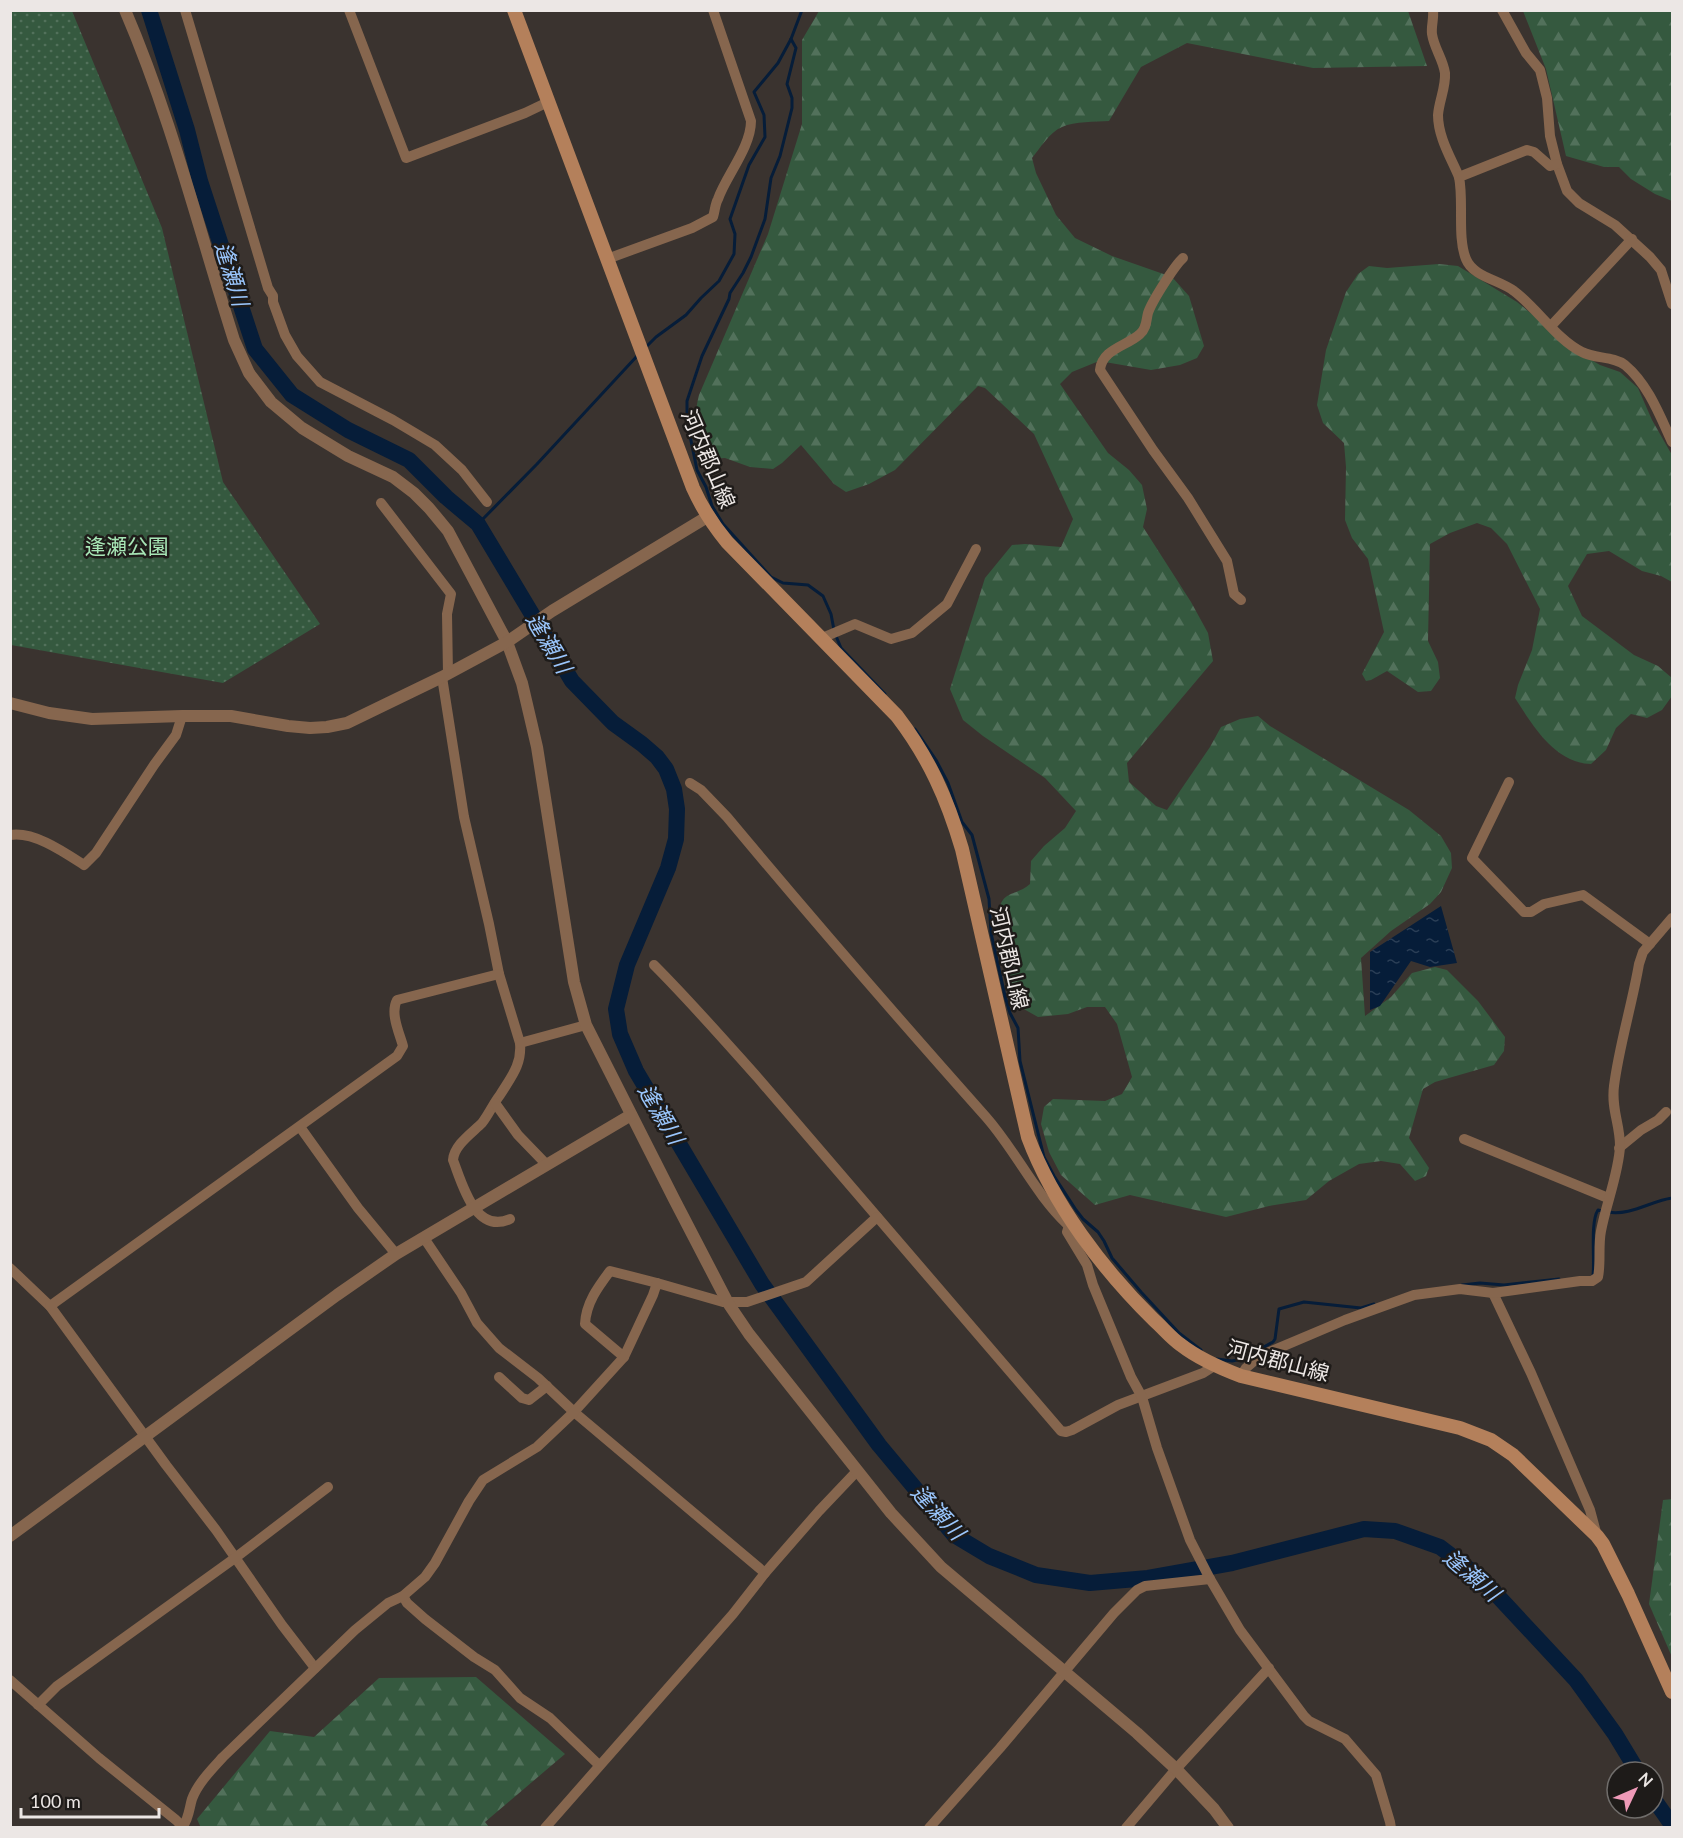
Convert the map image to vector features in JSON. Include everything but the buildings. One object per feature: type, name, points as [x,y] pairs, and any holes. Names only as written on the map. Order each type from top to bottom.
[{"type":"main road","name":"河内郡山線","points":[[514,10],[693,488],[707,517],[727,542],[897,716],[929,763],[945,797],[962,849],[1028,1137],[1038,1165],[1070,1222],[1140,1306],[1179,1345],[1214,1366],[1241,1376],[1460,1428],[1491,1440],[1513,1455],[1603,1544],[1672,1692]]},
{"type":"street","points":[[125,10],[163,108],[234,340],[249,373],[271,402],[302,428],[348,456],[393,477],[429,508],[448,531],[510,640],[537,747],[574,982],[586,1025],[728,1303],[748,1334],[857,1471],[941,1568],[1137,1733],[1176,1769],[1228,1827]]},
{"type":"street","points":[[185,10],[268,288],[273,296],[285,335],[297,356],[320,382],[435,445],[462,470],[487,502]]},
{"type":"street","points":[[349,10],[406,158],[548,102]]},
{"type":"street","points":[[607,259],[692,228],[713,217],[718,198],[747,140],[751,121],[713,10]]},
{"type":"street","points":[[1433,10],[1431,32],[1442,59],[1445,76],[1438,116],[1442,137],[1460,177],[1463,246],[1467,261],[1476,271],[1515,291],[1580,352],[1619,361],[1627,367],[1648,393],[1672,442]]},
{"type":"street","points":[[1502,10],[1526,53],[1540,70],[1547,98],[1550,136],[1567,191],[1575,200],[1594,214],[1615,225],[1632,239],[1661,270],[1672,304]]},
{"type":"street","points":[[1460,177],[1527,150],[1534,152],[1550,166],[1557,164]]},
{"type":"street","points":[[1551,326],[1632,239]]},
{"type":"street","points":[[1184,258],[1148,314],[1143,331],[1136,338],[1105,356],[1100,370],[1188,498],[1227,561],[1234,594],[1240,600]]},
{"type":"street","points":[[381,502],[451,594],[447,614],[445,675],[464,817],[499,974],[521,1053],[517,1067],[495,1103],[482,1122],[453,1154],[453,1160],[466,1193],[478,1213],[495,1221],[502,1222],[510,1219]]},
{"type":"street","points":[[10,703],[92,719],[231,716],[310,728],[347,723],[510,640],[552,611],[707,517]]},
{"type":"street","points":[[822,638],[855,624],[891,639],[912,633],[947,604],[976,549]]},
{"type":"street","points":[[10,835],[21,833],[55,846],[84,865],[96,853],[176,735],[182,716]]},
{"type":"street","points":[[1509,782],[1472,858],[1524,912],[1531,912],[1545,904],[1583,895],[1650,944]]},
{"type":"street","points":[[690,783],[701,790],[727,817],[874,991],[986,1118],[1026,1171],[1047,1204],[1070,1222],[1067,1232],[1087,1265],[1093,1286],[1131,1377],[1142,1396],[1186,1532],[1210,1579],[1240,1630],[1304,1716],[1309,1721],[1345,1739],[1376,1775],[1390,1827]]},
{"type":"street","points":[[1241,1376],[1245,1368],[1260,1356],[1376,1308],[1414,1295],[1453,1289],[1493,1293],[1592,1281],[1597,1278],[1600,1234],[1616,1170],[1619,1148],[1619,1130],[1613,1110],[1614,1084],[1639,964],[1643,952],[1672,918]]},
{"type":"street","points":[[654,965],[758,1078],[1061,1431],[1072,1430],[1118,1405],[1203,1373],[1214,1366]]},
{"type":"street","points":[[50,1306],[397,1056],[403,1047],[394,1007],[401,997],[499,974]]},
{"type":"street","points":[[520,1043],[586,1025]]},
{"type":"street","points":[[495,1103],[518,1135],[547,1165]]},
{"type":"street","points":[[1619,1148],[1666,1112]]},
{"type":"street","points":[[10,1536],[396,1254],[631,1114]]},
{"type":"street","points":[[300,1127],[358,1208],[396,1254]]},
{"type":"street","points":[[1464,1139],[1608,1198]]},
{"type":"street","points":[[624,1357],[585,1324],[585,1317],[595,1291],[610,1271],[728,1303],[747,1302],[806,1282],[877,1217]]},
{"type":"street","points":[[424,1238],[461,1293],[477,1323],[499,1348],[547,1386],[574,1412],[765,1573]]},
{"type":"street","points":[[10,1268],[50,1306],[315,1668]]},
{"type":"street","points":[[10,1680],[99,1758],[183,1827],[189,1816],[192,1800],[206,1776],[223,1757],[369,1617],[388,1603],[403,1596],[420,1581],[432,1568],[483,1480],[537,1447],[574,1412],[624,1357],[657,1283]]},
{"type":"street","points":[[1493,1293],[1531,1373],[1590,1510],[1597,1536]]},
{"type":"street","points":[[499,1377],[522,1398],[529,1400],[547,1386]]},
{"type":"street","points":[[544,1827],[733,1614],[819,1511],[857,1471]]},
{"type":"street","points":[[38,1705],[57,1686],[235,1558],[328,1487]]},
{"type":"street","points":[[929,1827],[1114,1613],[1140,1588],[1210,1579]]},
{"type":"street","points":[[403,1596],[407,1603],[432,1625],[495,1670],[520,1698],[550,1718],[599,1765]]},
{"type":"street","points":[[1126,1827],[1269,1668]]},
{"type":"green space","name":"逢瀬公園","points":[[10,11],[72,11],[162,228],[223,482],[320,624],[223,683],[11,645]]},
{"type":"green space","points":[[819,11],[1408,11],[1427,66],[1313,68],[1187,43],[1141,67],[1109,121],[1079,123],[1062,127],[1049,136],[1032,158],[1036,173],[1056,215],[1075,238],[1112,256],[1172,277],[1189,296],[1204,346],[1197,358],[1180,365],[1151,370],[1099,361],[1072,372],[1060,384],[1108,453],[1129,470],[1142,485],[1147,509],[1143,527],[1208,633],[1213,661],[1127,763],[1129,782],[1156,806],[1167,810],[1221,727],[1240,719],[1258,716],[1270,726],[1409,810],[1441,836],[1451,853],[1452,868],[1441,892],[1430,904],[1391,931],[1361,958],[1365,1016],[1391,997],[1412,973],[1435,967],[1447,970],[1478,1001],[1505,1037],[1504,1051],[1494,1065],[1435,1082],[1423,1089],[1409,1138],[1429,1168],[1426,1176],[1415,1181],[1400,1164],[1381,1161],[1359,1164],[1329,1181],[1306,1200],[1269,1206],[1226,1217],[1130,1195],[1095,1205],[1061,1175],[1049,1152],[1041,1124],[1044,1107],[1053,1099],[1105,1101],[1122,1094],[1132,1077],[1117,1024],[1105,1007],[1087,1007],[1068,1014],[1038,1017],[1022,1008],[1012,994],[999,911],[1001,904],[1007,896],[1030,884],[1031,861],[1065,828],[1076,811],[1045,778],[963,720],[950,689],[985,578],[1012,545],[1061,547],[1073,519],[1034,434],[985,388],[978,386],[895,470],[869,484],[846,492],[834,484],[801,445],[773,469],[750,467],[725,458],[708,459],[696,420],[699,395],[768,234],[802,124],[802,40]]},
{"type":"green space","points":[[1523,11],[1672,11],[1672,201],[1655,194],[1631,179],[1619,167],[1604,167],[1566,156],[1546,69]]},
{"type":"green space","points":[[1439,264],[1458,266],[1517,302],[1581,354],[1600,365],[1620,372],[1638,388],[1652,420],[1672,455],[1672,582],[1661,576],[1642,571],[1609,551],[1587,554],[1568,586],[1582,616],[1634,655],[1658,666],[1672,678],[1672,696],[1662,710],[1647,718],[1631,714],[1616,728],[1606,750],[1591,764],[1578,762],[1556,750],[1537,731],[1515,698],[1532,650],[1540,609],[1507,544],[1491,528],[1477,523],[1450,533],[1430,544],[1428,641],[1438,662],[1440,678],[1431,691],[1418,692],[1387,671],[1366,681],[1362,674],[1384,632],[1368,559],[1352,538],[1345,520],[1344,443],[1323,423],[1317,405],[1326,350],[1346,292],[1358,274],[1369,266],[1387,268]]},
{"type":"green space","points":[[1672,1499],[1672,1657],[1649,1604],[1663,1500]]},
{"type":"green space","points":[[476,1677],[565,1754],[485,1822],[489,1827],[201,1828],[197,1819],[270,1731],[314,1737],[379,1678]]},
{"type":"water","points":[[1441,906],[1457,963],[1430,967],[1411,961],[1380,1006],[1370,1010],[1370,952]]},
{"type":"waterway","name":"逢瀬川","points":[[149,10],[187,130],[200,181],[255,349],[292,395],[348,430],[409,460],[446,497],[478,524],[572,681],[613,723],[657,757],[666,769],[674,789],[677,809],[676,839],[668,868],[627,965],[616,1009],[620,1034],[636,1071],[762,1284],[879,1445],[954,1535],[989,1556],[1036,1575],[1090,1583],[1148,1578],[1232,1563],[1364,1529],[1395,1531],[1440,1547],[1482,1579],[1576,1680],[1631,1760]]},
{"type":"waterway","points":[[644,349],[686,315],[719,281],[734,254],[735,234],[730,219],[749,165],[765,137],[764,115],[754,92],[778,63],[791,39],[802,10]]},
{"type":"waterway","points":[[791,39],[796,48],[787,84],[792,98],[792,108],[780,156],[771,178],[765,219],[751,257],[730,293],[702,356],[687,401],[687,421],[697,470],[712,506],[723,524],[771,577],[783,583],[808,585],[823,596],[831,614],[834,630]]},
{"type":"waterway","points":[[478,524],[638,355]]},
{"type":"waterway","points":[[836,636],[841,648],[885,694]]},
{"type":"waterway","points":[[915,729],[936,760],[948,783],[962,822],[972,835],[989,899],[991,933],[1005,996],[1018,1028],[1020,1061],[1044,1157],[1076,1210],[1098,1232],[1112,1258],[1179,1333],[1201,1350]]},
{"type":"waterway","points":[[1608,1212],[1624,1212],[1672,1198]]},
{"type":"waterway","points":[[1593,1276],[1594,1223],[1598,1210],[1602,1211]]},
{"type":"waterway","points":[[1462,1285],[1480,1283],[1504,1285],[1559,1279]]},
{"type":"waterway","points":[[1217,1359],[1232,1361],[1242,1359],[1273,1342],[1279,1309],[1304,1302],[1361,1308],[1374,1304]]},
{"type":"waterway","name":"逢瀬川","points":[[1665,1815],[1672,1825]]}]
